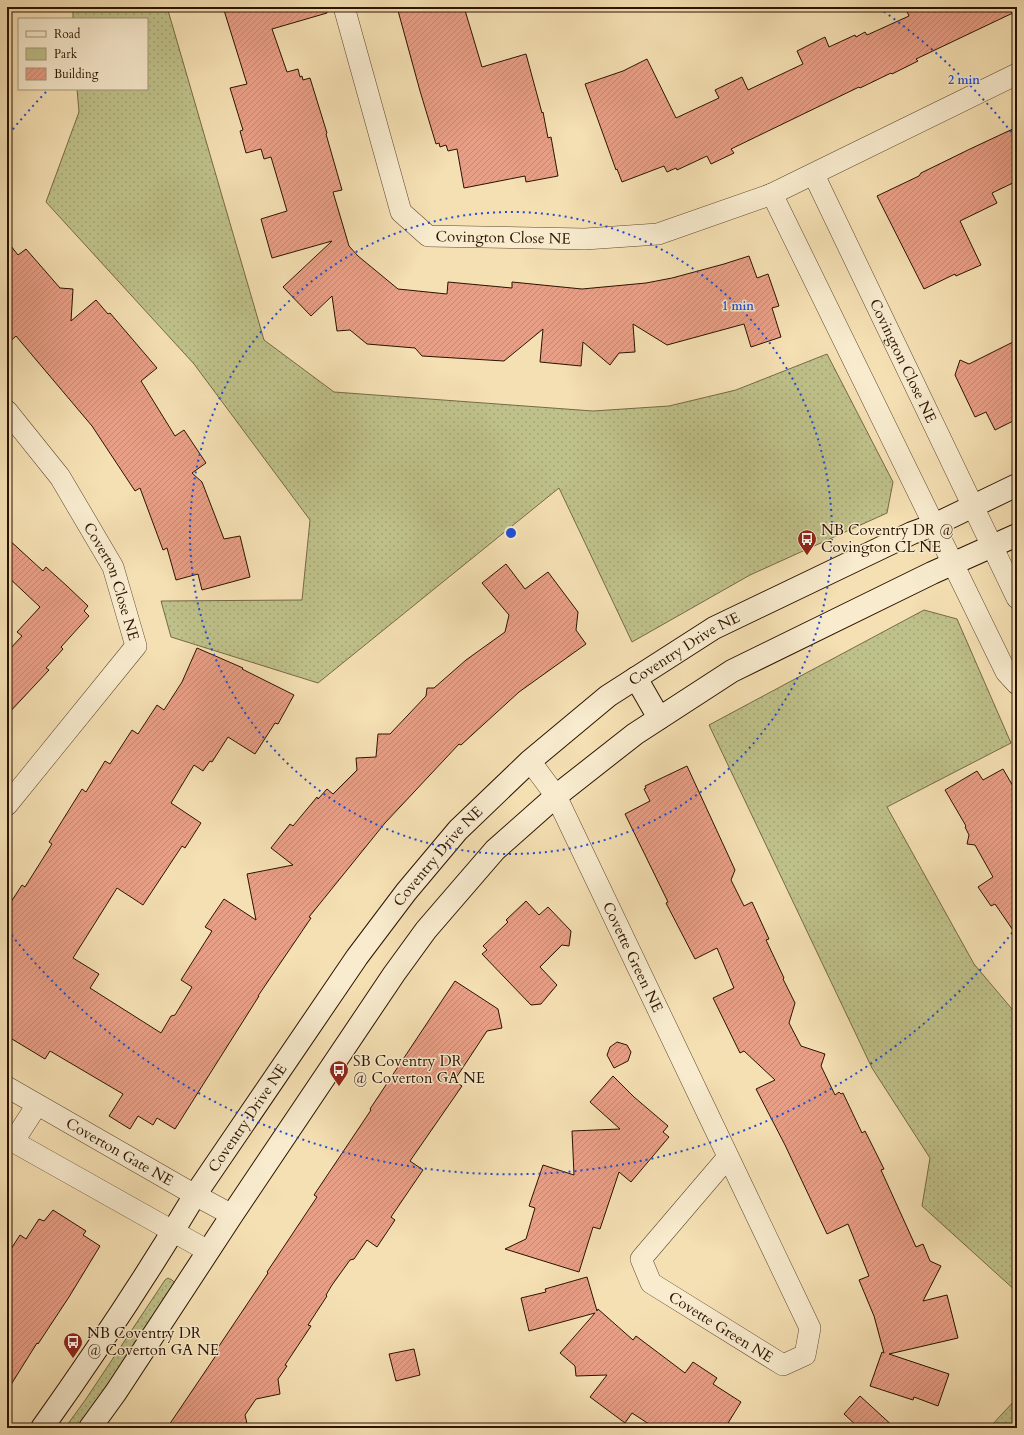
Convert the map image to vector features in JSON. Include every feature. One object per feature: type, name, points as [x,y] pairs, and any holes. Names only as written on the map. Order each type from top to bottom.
[{"type":"street","name":"Covington Close NE","points":[[344,7],[401,212],[428,236],[584,239],[658,234],[772,194],[814,175],[1017,74]]},
{"type":"street","name":"Covington Close NE","points":[[814,175],[1017,598]]},
{"type":"street","points":[[772,194],[1006,672],[1017,684]]},
{"type":"street","name":"Coverton Close NE","points":[[7,411],[60,477],[113,566],[136,646],[7,805]]},
{"type":"street","name":"Coventry Drive NE","points":[[42,1428],[89,1362],[173,1233],[195,1196],[352,963],[379,927],[458,830],[530,761],[608,696],[714,628],[912,533],[934,525],[1017,485]]},
{"type":"street","points":[[90,1428],[116,1392],[232,1215],[394,974],[426,930],[495,850],[556,796],[634,734],[732,671],[932,573],[953,565],[1017,534]]},
{"type":"street","points":[[636,678],[659,718]]},
{"type":"street","name":"Covette Green NE","points":[[530,761],[556,796],[635,958],[810,1328],[805,1355],[783,1365],[651,1283],[641,1259],[728,1157]]},
{"type":"street","name":"Coverton Gate NE","points":[[7,1087],[195,1196],[232,1215]]},
{"type":"street","points":[[37,1105],[10,1140],[208,1252]]},
{"type":"green space","points":[[69,7],[167,7],[264,340],[334,392],[593,411],[669,406],[736,390],[827,354],[893,482],[887,513],[750,575],[632,642],[559,488],[318,683],[171,637],[161,601],[302,600],[310,520],[194,364],[46,202],[79,112],[77,90],[148,90],[148,18],[73,18],[73,12]]},
{"type":"green space","points":[[924,610],[957,619],[1011,743],[887,807],[974,964],[1017,1015],[1017,1292],[922,1206],[930,1158],[872,1068],[709,725]]},
{"type":"green space","points":[[168,1278],[176,1284],[105,1390],[77,1428],[65,1428],[165,1280]]},
{"type":"green space","points":[[1017,1398],[1017,1428],[989,1428]]},
{"type":"building","points":[[223,7],[326,7],[327,13],[272,29],[287,72],[298,69],[300,77],[302,76],[303,80],[310,78],[327,133],[326,134],[342,190],[333,192],[349,246],[358,256],[398,289],[447,294],[448,282],[512,288],[512,282],[582,289],[646,283],[672,278],[749,256],[757,278],[768,274],[779,306],[772,308],[781,337],[751,347],[744,324],[667,345],[633,324],[635,352],[619,353],[610,365],[583,342],[581,366],[540,362],[543,329],[504,361],[422,356],[415,348],[367,344],[350,330],[337,331],[332,296],[311,316],[283,287],[332,241],[272,258],[261,219],[287,211],[271,157],[264,159],[261,149],[246,153],[240,131],[243,130],[230,88],[247,84]]},
{"type":"building","points":[[397,7],[464,7],[482,67],[526,54],[542,113],[543,112],[548,138],[551,137],[558,176],[526,182],[525,176],[464,188],[457,149],[448,151],[446,145],[440,147],[439,143],[436,144]]},
{"type":"building","points":[[905,7],[1017,7],[1017,11],[916,59],[918,61],[892,74],[891,73],[860,88],[859,87],[731,149],[734,153],[711,164],[707,156],[677,170],[676,168],[667,172],[664,166],[622,182],[617,169],[616,170],[585,84],[623,71],[647,59],[676,118],[719,98],[715,90],[742,77],[748,90],[803,64],[797,51],[825,37],[829,47],[855,35],[856,37],[865,32],[867,35],[909,16]]},
{"type":"building","points":[[1017,127],[1017,181],[992,193],[997,203],[960,221],[981,265],[956,276],[955,274],[924,289],[877,196]]},
{"type":"building","points":[[7,241],[18,255],[26,249],[60,288],[73,289],[71,321],[96,300],[108,314],[110,313],[157,368],[141,381],[175,436],[184,430],[206,463],[192,473],[202,482],[224,539],[240,536],[250,577],[202,590],[198,574],[176,580],[167,548],[163,550],[140,488],[135,491],[92,426],[16,336],[7,344]]},
{"type":"building","points":[[1017,340],[1017,419],[995,430],[986,412],[975,417],[955,375],[960,360],[969,364]]},
{"type":"building","points":[[7,538],[43,571],[46,567],[67,586],[88,606],[84,611],[89,616],[61,647],[63,649],[46,668],[49,670],[7,715],[7,652],[22,636],[17,632],[40,607],[7,576]]},
{"type":"building","points":[[506,564],[525,589],[548,572],[578,612],[576,630],[586,644],[519,692],[461,745],[459,744],[385,823],[309,917],[311,918],[258,996],[175,1129],[157,1118],[153,1125],[138,1116],[130,1129],[109,1116],[123,1094],[50,1051],[45,1059],[7,1036],[7,908],[22,885],[25,887],[52,844],[49,842],[82,789],[86,792],[105,761],[110,764],[132,730],[138,734],[157,705],[164,710],[182,682],[197,648],[243,668],[242,669],[294,695],[278,724],[275,723],[255,754],[228,737],[212,762],[210,761],[203,771],[194,765],[171,803],[201,823],[185,848],[182,846],[143,905],[117,888],[73,958],[99,974],[90,988],[161,1033],[171,1016],[175,1015],[192,987],[181,980],[212,931],[205,927],[224,899],[256,920],[247,874],[293,865],[271,848],[290,824],[293,826],[317,797],[318,799],[327,789],[333,794],[357,770],[356,758],[376,757],[378,734],[390,734],[426,696],[427,688],[434,688],[466,660],[505,632],[509,615],[482,583]]},
{"type":"building","points":[[687,766],[735,870],[731,880],[744,906],[752,902],[769,939],[766,940],[795,1003],[789,1023],[801,1046],[825,1054],[821,1066],[835,1095],[839,1092],[841,1094],[843,1093],[862,1133],[865,1131],[884,1169],[881,1170],[916,1247],[923,1244],[930,1261],[941,1266],[923,1301],[947,1295],[958,1338],[889,1354],[949,1374],[938,1406],[914,1397],[913,1400],[870,1386],[882,1352],[884,1353],[874,1316],[859,1280],[869,1276],[848,1224],[827,1234],[785,1145],[756,1089],[775,1080],[744,1051],[740,1053],[713,998],[734,988],[717,948],[695,959],[666,903],[668,902],[625,814],[650,801],[644,789],[646,788],[645,786]]},
{"type":"building","points":[[1003,769],[1017,793],[1017,936],[995,904],[991,906],[978,887],[993,877],[975,845],[967,844],[969,835],[965,827],[966,826],[945,790],[977,771],[983,780]]},
{"type":"building","points":[[526,901],[539,915],[548,907],[571,931],[569,946],[562,945],[540,967],[557,985],[541,1004],[531,1005],[482,954],[487,950],[483,946],[508,922],[506,920]]},
{"type":"building","points":[[455,981],[498,1009],[502,1028],[487,1031],[454,1081],[462,1086],[410,1161],[423,1170],[391,1217],[395,1220],[377,1247],[367,1240],[354,1259],[350,1260],[332,1285],[326,1295],[327,1296],[308,1325],[311,1326],[285,1365],[287,1366],[278,1379],[280,1394],[256,1399],[245,1415],[248,1428],[167,1428],[219,1351],[217,1349],[317,1197],[314,1195]]},
{"type":"building","points":[[617,1042],[627,1045],[631,1052],[628,1061],[614,1068],[607,1055],[610,1047]]},
{"type":"building","points":[[613,1076],[634,1097],[668,1126],[663,1132],[669,1137],[631,1182],[619,1172],[600,1229],[593,1227],[579,1272],[505,1249],[526,1239],[535,1208],[529,1206],[543,1165],[574,1175],[572,1131],[620,1129],[590,1102]]},
{"type":"building","points":[[53,1210],[86,1231],[83,1235],[100,1246],[69,1297],[38,1344],[37,1343],[7,1391],[7,1255],[20,1235],[26,1239],[39,1219],[44,1221]]},
{"type":"building","points":[[587,1277],[597,1311],[598,1309],[633,1340],[636,1336],[685,1373],[693,1362],[717,1378],[713,1384],[741,1402],[725,1428],[655,1428],[632,1413],[625,1423],[590,1397],[607,1375],[576,1376],[575,1366],[560,1353],[595,1313],[529,1331],[521,1298],[546,1292],[545,1289]]},
{"type":"building","points":[[414,1349],[420,1375],[396,1381],[389,1354]]},
{"type":"building","points":[[860,1396],[895,1428],[859,1428],[844,1414]]},
{"type":"place","name":"NB Coventry DR @ Covington CL NE","points":[[807,556]]},
{"type":"place","name":"SB Coventry DR @ Coverton GA NE","points":[[339,1087]]},
{"type":"place","name":"NB Coventry DR @ Coverton GA NE","points":[[73,1359]]}]
